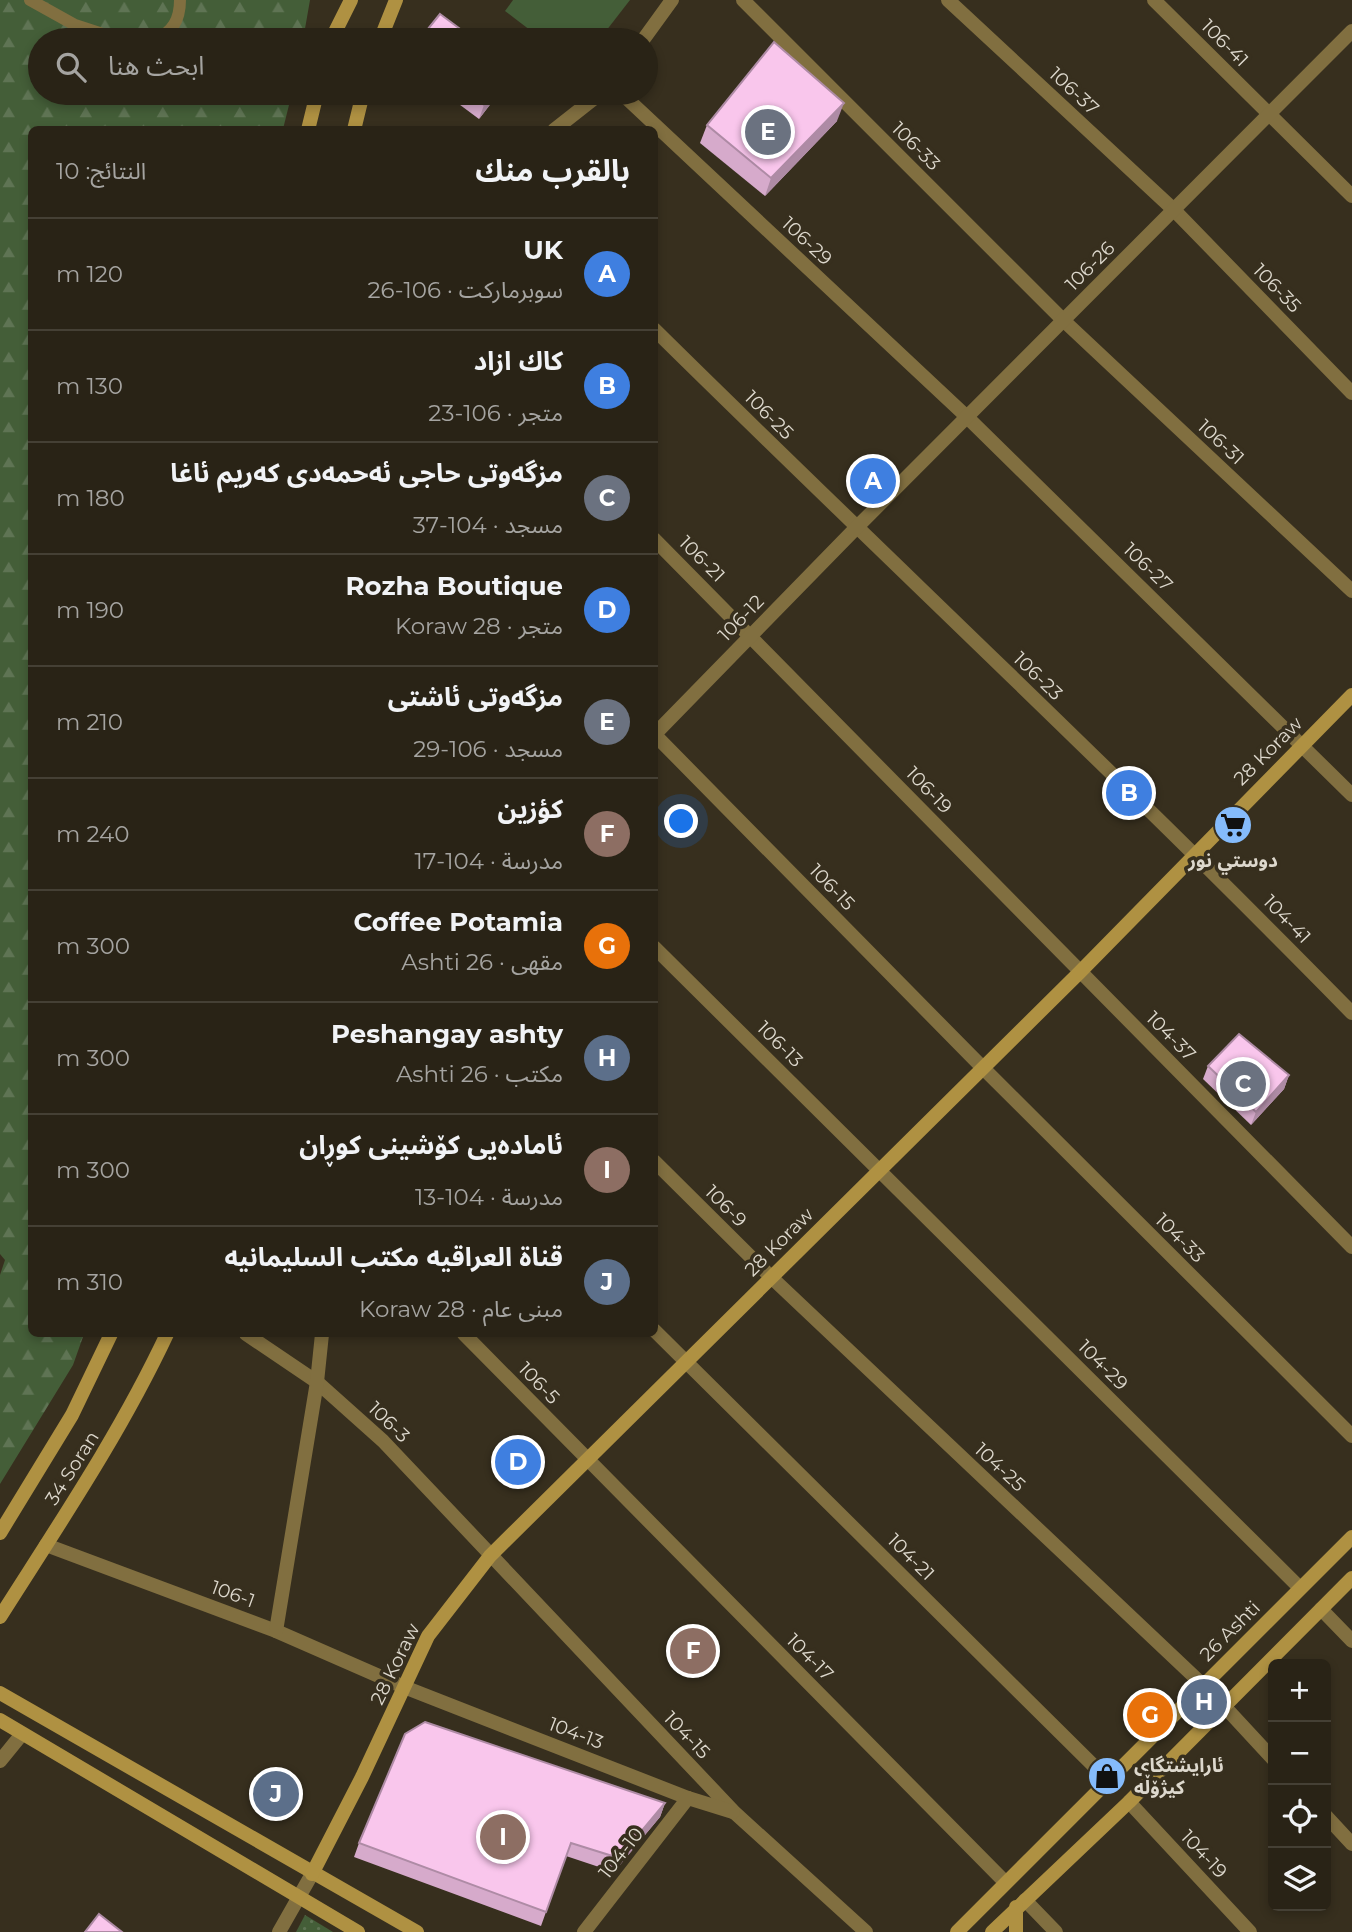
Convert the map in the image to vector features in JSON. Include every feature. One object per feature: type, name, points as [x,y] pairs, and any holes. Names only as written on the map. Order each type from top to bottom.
[{"type":"main road","points":[[337,28],[351,0]]},
{"type":"main road","points":[[385,28],[396,0]]},
{"type":"main road","points":[[309,126],[314,105]]},
{"type":"main road","points":[[355,126],[360,105]]},
{"type":"main road","name":"28 Koraw","points":[[312,1874],[428,1636],[489,1556],[1080,972],[1352,695]]},
{"type":"main road","name":"34 Soran","points":[[0,1533],[72,1415],[110,1337]]},
{"type":"main road","name":"34 Soran","points":[[0,1617],[129,1411],[166,1337]]},
{"type":"main road","points":[[0,1512],[30,1481]]},
{"type":"main road","name":"26 Ashti","points":[[957,1932],[1352,1537]]},
{"type":"main road","points":[[992,1932],[1129,1802],[1352,1578]]},
{"type":"main road","points":[[0,1693],[417,1932]]},
{"type":"main road","points":[[0,1721],[358,1932]]},
{"type":"main road","points":[[1016,1932],[1021,1903]]},
{"type":"street","points":[[652,28],[672,0]]},
{"type":"street","name":"106-33","points":[[743,0],[1063,320]]},
{"type":"street","name":"106-37","points":[[948,0],[1174,210]]},
{"type":"street","name":"106-41","points":[[1154,0],[1352,197]]},
{"type":"street","name":"106-26","points":[[856,528],[1352,31]]},
{"type":"street","points":[[559,126],[586,105]]},
{"type":"street","name":"106-29","points":[[634,105],[656,126]]},
{"type":"street","name":"106-29","points":[[658,128],[967,417]]},
{"type":"street","name":"106-35","points":[[1174,210],[1352,393]]},
{"type":"street","name":"106-31","points":[[1063,320],[1352,592]]},
{"type":"street","name":"106-25","points":[[658,334],[856,528]]},
{"type":"street","name":"106-27","points":[[967,417],[1352,795]]},
{"type":"street","name":"106-12","points":[[658,731],[856,528]]},
{"type":"street","name":"106-23","points":[[856,528],[1195,852]]},
{"type":"street","name":"106-21","points":[[658,543],[751,635]]},
{"type":"street","name":"106-19","points":[[751,635],[1080,972]]},
{"type":"street","name":"106-15","points":[[658,737],[982,1067]]},
{"type":"street","name":"104-41","points":[[1195,852],[1352,1013]]},
{"type":"street","name":"106-13","points":[[658,951],[879,1169]]},
{"type":"street","name":"104-37","points":[[1080,972],[1352,1247]]},
{"type":"street","name":"104-33","points":[[982,1067],[1352,1436]]},
{"type":"street","name":"106-9","points":[[658,1165],[771,1277]]},
{"type":"street","name":"104-29","points":[[879,1169],[1300,1588]]},
{"type":"street","name":"104-25","points":[[771,1277],[1203,1685]]},
{"type":"street","name":"104-21","points":[[658,1334],[1108,1780]]},
{"type":"street","name":"106-3","points":[[250,1337],[317,1382],[383,1441],[489,1556]]},
{"type":"street","points":[[276,1631],[317,1382],[321,1337]]},
{"type":"street","name":"106-5","points":[[467,1337],[587,1460]]},
{"type":"street","name":"104-17","points":[[587,1460],[1005,1882]]},
{"type":"street","name":"106-1","points":[[46,1545],[276,1631],[404,1687]]},
{"type":"street","name":"104-15","points":[[489,1556],[735,1813],[866,1932]]},
{"type":"street","points":[[1321,1609],[1352,1641]]},
{"type":"street","name":"104-13","points":[[404,1687],[688,1798],[735,1813]]},
{"type":"street","points":[[1224,1706],[1268,1754]]},
{"type":"street","points":[[0,1761],[22,1734]]},
{"type":"street","name":"104-10","points":[[584,1932],[688,1798]]},
{"type":"street","name":"104-19","points":[[1129,1802],[1250,1932]]},
{"type":"street","points":[[1331,1821],[1352,1844]]},
{"type":"street","points":[[279,1932],[312,1874]]},
{"type":"street","points":[[1021,1903],[1056,1932]]},
{"type":"lane","points":[[30,0],[84,28]]},
{"type":"lane","points":[[171,28],[178,18],[180,0]]},
{"type":"green space","points":[[0,0],[310,0],[305,28],[28,28],[28,105],[289,105],[284,126],[28,126],[28,1337],[83,1337],[73,1365],[0,1484],[0,1275],[5,1260],[0,1254]]},
{"type":"green space","points":[[513,0],[630,0],[608,28],[527,28],[505,11]]},
{"type":"green space","points":[[305,1915],[333,1932],[296,1932]]},
{"type":"building","points":[[440,14],[459,28],[429,28]]},
{"type":"building","points":[[774,42],[844,103],[771,178],[707,125]]},
{"type":"building","points":[[1239,1034],[1289,1075],[1256,1112],[1208,1066]]},
{"type":"building","points":[[425,1722],[665,1803],[619,1858],[571,1843],[546,1912],[359,1843],[405,1734]]},
{"type":"building","points":[[99,1914],[122,1932],[85,1932]]},
{"type":"place","name":"مزگەوتی ئاشتی","points":[[768,132]]},
{"type":"place","name":"UK","points":[[873,481]]},
{"type":"place","name":"كاك ازاد","points":[[1129,793]]},
{"type":"place","name":"دوستي نور","points":[[1233,825]]},
{"type":"place","name":"مزگەوتی حاجی ئەحمەدی کەریم ئاغا","points":[[1243,1084]]},
{"type":"place","name":"Rozha Boutique","points":[[518,1462]]},
{"type":"place","name":"كؤزين","points":[[693,1651]]},
{"type":"place","name":"Peshangay ashty","points":[[1204,1702]]},
{"type":"place","name":"Coffee Potamia","points":[[1150,1715]]},
{"type":"place","name":"ئارایشتگای کیژۆڵە","points":[[1107,1776]]},
{"type":"place","name":"قناة العراقيه مكتب السليمانيه","points":[[276,1794]]},
{"type":"place","name":"ئامادەیی کۆشینی کوڕان","points":[[503,1837]]}]
